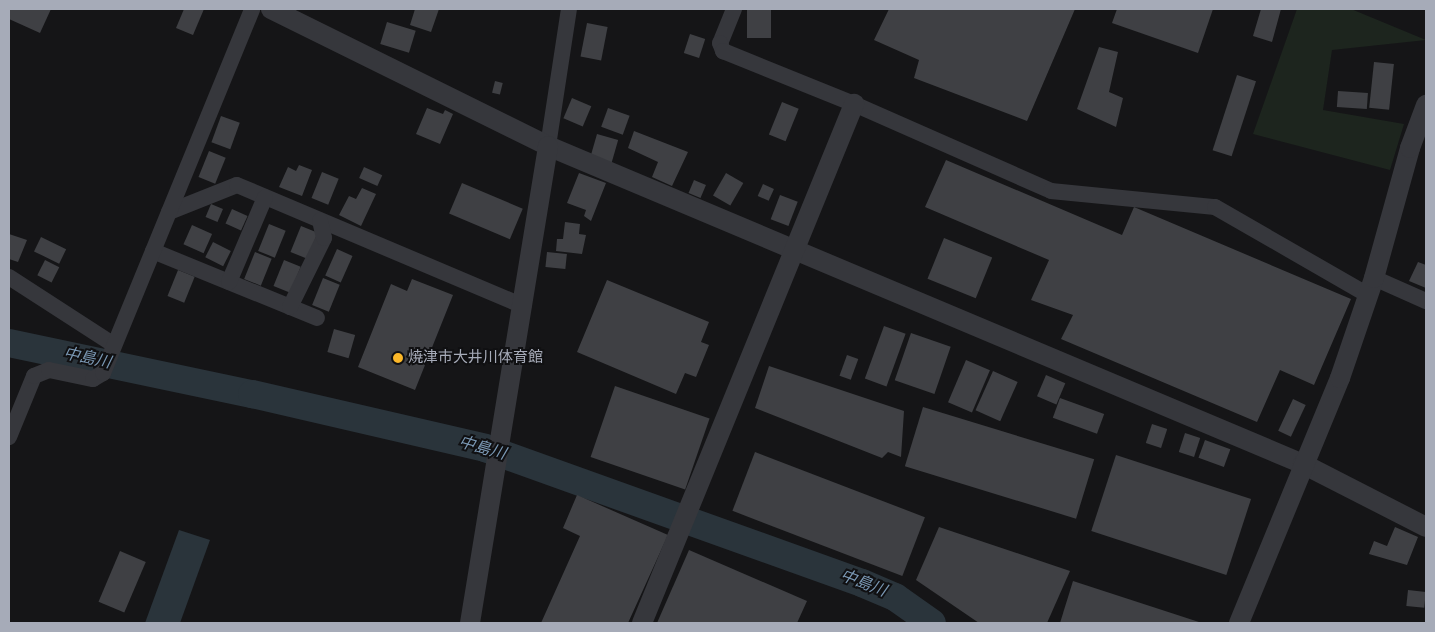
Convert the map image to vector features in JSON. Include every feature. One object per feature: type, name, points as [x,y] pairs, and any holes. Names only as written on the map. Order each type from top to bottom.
[{"type":"street","points":[[9,437],[34,376],[48,370],[93,379],[103,373],[252,9]]},
{"type":"street","points":[[271,9],[548,146],[794,252],[1303,464],[1426,527]]},
{"type":"street","points":[[470,623],[495,473],[499,437],[523,306],[569,9]]},
{"type":"street","points":[[734,9],[720,43],[723,51],[854,104],[1051,191],[1215,207],[1371,286],[1426,302]]},
{"type":"street","points":[[642,623],[854,104]]},
{"type":"street","points":[[1239,623],[1340,378],[1371,286],[1410,148],[1426,105]]},
{"type":"street","points":[[169,212],[237,185],[523,306]]},
{"type":"street","points":[[229,282],[265,197]]},
{"type":"street","points":[[290,307],[324,238],[320,220]]},
{"type":"street","points":[[152,251],[317,318]]},
{"type":"street","points":[[9,277],[114,345]]},
{"type":"shaded area","points":[[1297,9],[1351,9],[1426,40],[1332,50],[1323,110],[1404,124],[1390,170],[1253,134]]},
{"type":"shaded area","points":[[179,530],[210,540],[180,623],[145,623]]},
{"type":"building","points":[[9,9],[51,9],[40,33],[9,19]]},
{"type":"building","points":[[184,9],[204,9],[193,35],[176,28]]},
{"type":"building","points":[[415,9],[439,9],[431,32],[410,25]]},
{"type":"building","points":[[747,9],[771,9],[771,38],[747,38]]},
{"type":"building","points":[[889,9],[1075,9],[1027,121],[914,78],[919,60],[874,40]]},
{"type":"building","points":[[1117,9],[1213,9],[1198,53],[1112,23]]},
{"type":"building","points":[[1261,9],[1281,9],[1272,42],[1253,36]]},
{"type":"building","points":[[387,22],[416,31],[409,53],[380,44]]},
{"type":"building","points":[[587,23],[608,27],[601,60],[581,56]]},
{"type":"building","points":[[690,34],[705,39],[699,58],[684,53]]},
{"type":"building","points":[[1099,47],[1118,52],[1109,92],[1123,98],[1116,127],[1077,109]]},
{"type":"building","points":[[1374,62],[1394,64],[1389,110],[1369,108]]},
{"type":"building","points":[[1237,75],[1256,81],[1232,156],[1213,150]]},
{"type":"building","points":[[495,81],[503,83],[500,95],[492,93]]},
{"type":"building","points":[[1338,91],[1368,93],[1367,109],[1337,107]]},
{"type":"building","points":[[572,98],[591,106],[583,126],[563,118]]},
{"type":"building","points":[[782,102],[799,109],[786,141],[769,134]]},
{"type":"building","points":[[427,108],[443,114],[445,110],[453,114],[440,144],[416,134]]},
{"type":"building","points":[[608,108],[630,116],[623,135],[601,127]]},
{"type":"building","points":[[221,116],[240,123],[230,149],[211,142]]},
{"type":"building","points":[[634,131],[688,152],[672,186],[652,177],[658,162],[628,148]]},
{"type":"building","points":[[597,134],[618,140],[611,164],[590,158]]},
{"type":"building","points":[[209,151],[226,158],[215,184],[199,177]]},
{"type":"building","points":[[946,160],[1122,235],[1134,207],[1351,299],[1314,385],[1280,370],[1257,422],[1061,339],[1073,315],[1031,300],[1049,260],[925,207]]},
{"type":"building","points":[[299,165],[312,170],[302,196],[279,187],[288,167],[296,171]]},
{"type":"building","points":[[364,167],[382,175],[377,186],[359,178]]},
{"type":"building","points":[[322,172],[339,179],[328,205],[312,198]]},
{"type":"building","points":[[579,173],[606,183],[591,221],[584,216],[586,210],[567,203]]},
{"type":"building","points":[[726,173],[743,183],[730,206],[713,196]]},
{"type":"building","points":[[694,180],[706,185],[700,198],[689,193]]},
{"type":"building","points":[[462,183],[523,209],[510,239],[449,213]]},
{"type":"building","points":[[763,184],[774,189],[769,201],[758,196]]},
{"type":"building","points":[[362,188],[376,194],[361,226],[339,215],[349,196],[356,199]]},
{"type":"building","points":[[780,195],[798,202],[788,226],[771,219]]},
{"type":"building","points":[[211,204],[223,209],[217,222],[206,217]]},
{"type":"building","points":[[232,209],[248,216],[241,231],[225,224]]},
{"type":"building","points":[[565,222],[580,224],[579,234],[586,235],[582,254],[556,251],[557,239],[563,239]]},
{"type":"building","points":[[269,224],[286,231],[275,258],[258,251]]},
{"type":"building","points":[[192,225],[212,234],[204,253],[183,244]]},
{"type":"building","points":[[301,226],[318,233],[307,259],[291,252]]},
{"type":"building","points":[[9,234],[27,240],[18,262],[9,259]]},
{"type":"building","points":[[41,237],[66,249],[59,264],[34,251]]},
{"type":"building","points":[[944,238],[992,257],[976,298],[928,279]]},
{"type":"building","points":[[213,242],[231,251],[223,266],[205,257]]},
{"type":"building","points":[[337,249],[353,256],[341,282],[325,275]]},
{"type":"building","points":[[255,252],[272,259],[261,286],[244,279]]},
{"type":"building","points":[[547,252],[567,254],[565,269],[545,267]]},
{"type":"building","points":[[45,260],[59,267],[52,282],[37,275]]},
{"type":"building","points":[[284,260],[301,267],[290,293],[274,286]]},
{"type":"building","points":[[1418,262],[1426,265],[1426,288],[1409,281]]},
{"type":"building","points":[[178,270],[195,277],[184,303],[168,296]]},
{"type":"building","points":[[323,278],[340,285],[329,312],[312,305]]},
{"type":"building","points":[[412,279],[453,295],[415,390],[358,367],[391,284],[407,291]]},
{"type":"building","points":[[607,280],[709,322],[701,342],[709,345],[696,377],[685,373],[676,394],[577,352]]},
{"type":"building","points":[[884,326],[906,334],[886,386],[865,379]]},
{"type":"building","points":[[334,329],[355,335],[349,358],[327,352]]},
{"type":"building","points":[[911,333],[951,347],[934,394],[895,380]]},
{"type":"building","points":[[847,355],[858,359],[851,380],[839,376]]},
{"type":"building","points":[[966,360],[990,370],[972,413],[948,402]]},
{"type":"building","points":[[769,366],[904,411],[901,457],[888,452],[882,458],[755,408]]},
{"type":"building","points":[[993,371],[1018,382],[1000,421],[976,410]]},
{"type":"building","points":[[1046,375],[1065,383],[1056,404],[1037,396]]},
{"type":"building","points":[[615,386],[710,419],[685,489],[591,457]]},
{"type":"building","points":[[1060,398],[1104,414],[1097,434],[1053,418]]},
{"type":"building","points":[[1293,399],[1306,405],[1291,437],[1278,431]]},
{"type":"building","points":[[923,407],[1094,459],[1076,519],[905,466]]},
{"type":"building","points":[[1152,424],[1167,429],[1161,448],[1146,443]]},
{"type":"building","points":[[1185,433],[1200,438],[1194,457],[1179,452]]},
{"type":"building","points":[[1205,440],[1230,449],[1224,467],[1199,458]]},
{"type":"building","points":[[755,452],[925,517],[902,576],[732,511]]},
{"type":"building","points":[[1116,455],[1251,499],[1226,575],[1091,531]]},
{"type":"building","points":[[577,495],[668,535],[628,623],[541,623],[580,536],[563,528]]},
{"type":"building","points":[[939,527],[1070,571],[1047,623],[979,623],[916,580]]},
{"type":"building","points":[[1395,527],[1418,537],[1407,565],[1369,554],[1374,541],[1387,546]]},
{"type":"building","points":[[689,550],[807,601],[797,623],[657,623]]},
{"type":"building","points":[[120,551],[146,562],[124,613],[99,602]]},
{"type":"building","points":[[1073,581],[1202,623],[1060,623]]},
{"type":"building","points":[[1408,590],[1426,592],[1424,608],[1406,606]]},
{"type":"waterway","name":"中島川","points":[[9,343],[252,394],[485,448],[862,583],[895,597],[932,623]]},
{"type":"place","name":"焼津市大井川体育館","points":[[398,358]]}]
